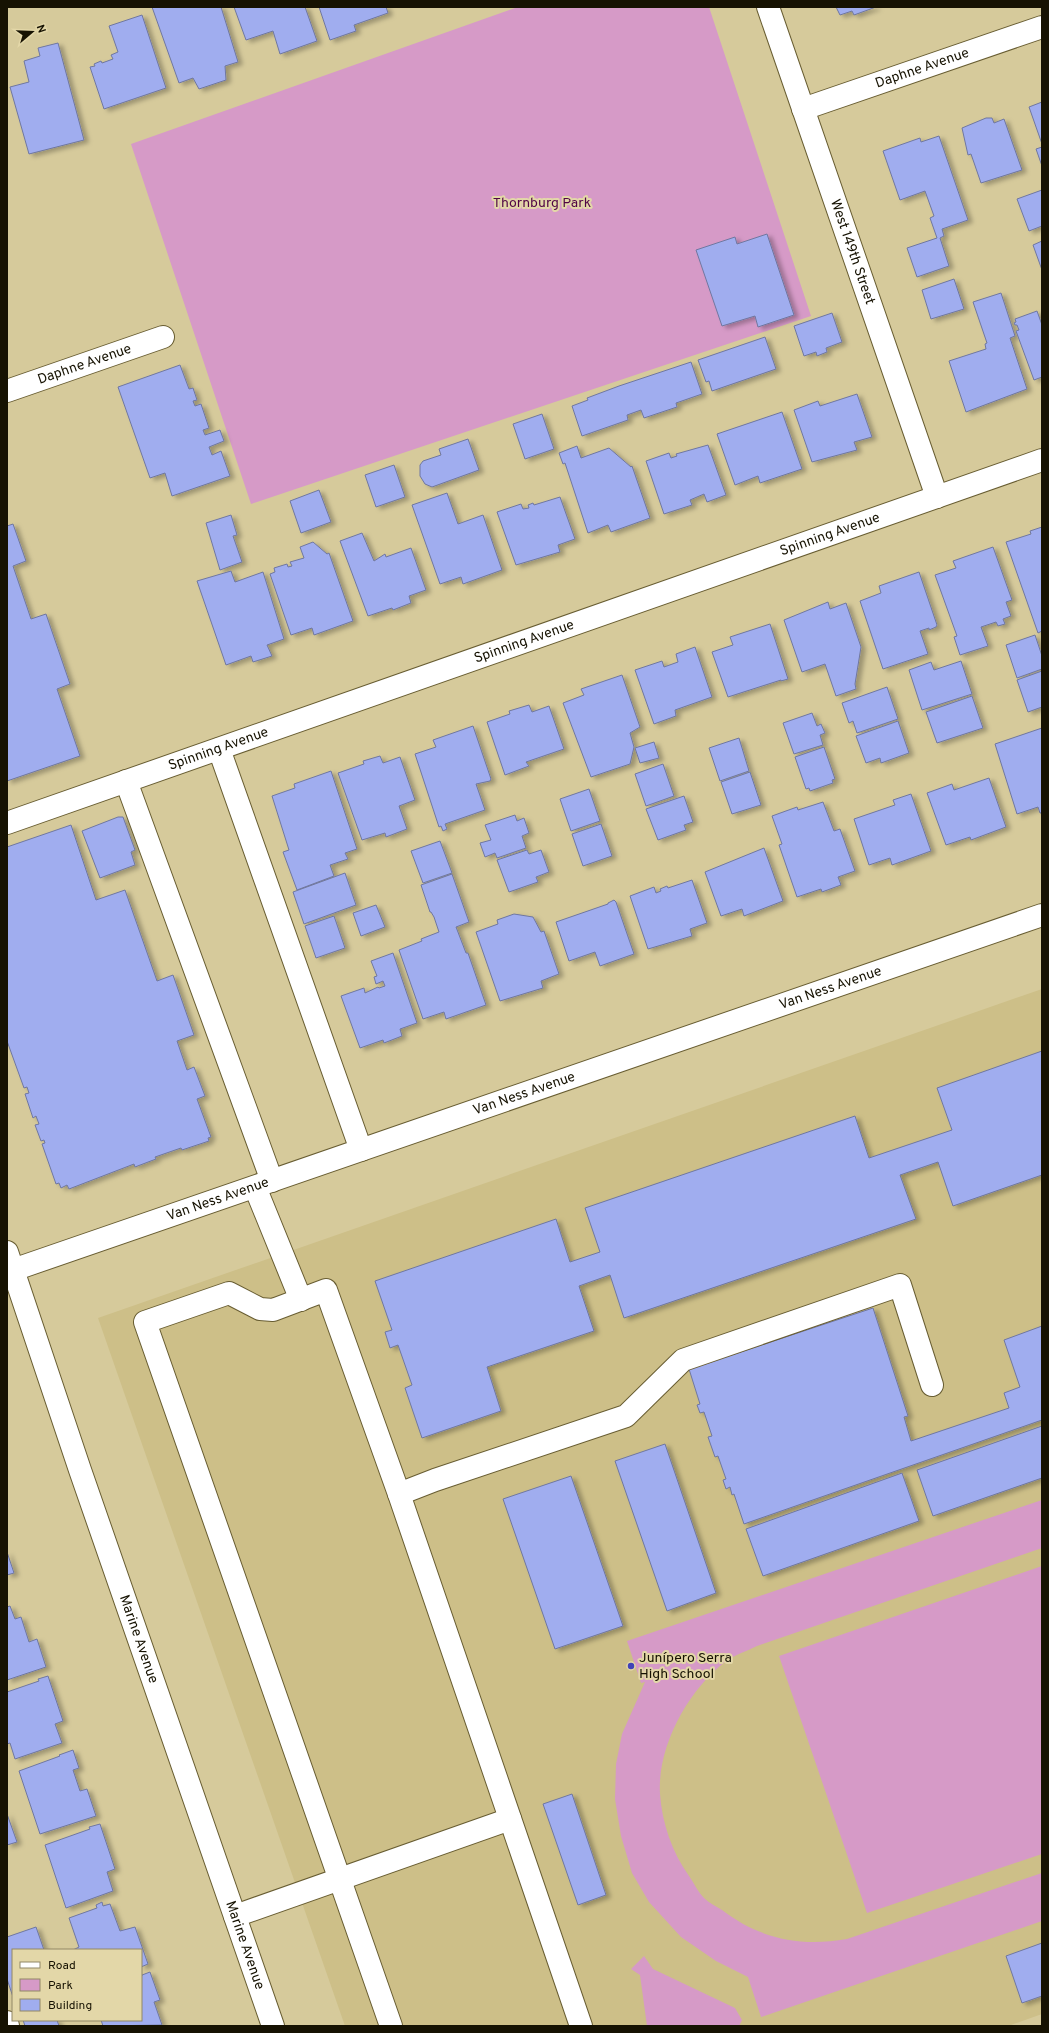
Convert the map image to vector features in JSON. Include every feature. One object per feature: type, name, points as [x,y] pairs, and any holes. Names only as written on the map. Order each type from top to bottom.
[{"type":"street","name":"West 149th Street","points":[[768,7],[937,497]]},
{"type":"street","name":"Daphne Avenue","points":[[803,109],[1042,27]]},
{"type":"street","name":"Daphne Avenue","points":[[7,391],[163,338]]},
{"type":"street","name":"Spinning Avenue","points":[[7,823],[1042,460]]},
{"type":"street","points":[[219,749],[361,1150]]},
{"type":"street","points":[[126,781],[264,1184],[301,1300]]},
{"type":"street","name":"Van Ness Avenue","points":[[9,1265],[264,1184],[1042,915]]},
{"type":"street","name":"Marine Avenue","points":[[9,1265],[273,2026]]},
{"type":"street","points":[[399,1494],[434,1480],[626,1416],[683,1360],[900,1285],[932,1385]]},
{"type":"street","points":[[391,2026],[341,1879],[145,1322],[229,1293],[260,1309],[273,1310],[326,1290],[399,1494],[581,2026]]},
{"type":"street","points":[[235,1916],[510,1819]]},
{"type":"street","points":[[7,2022],[8,2026]]},
{"type":"shaded area","name":"Junípero Serra High School","points":[[1042,989],[1042,2014],[1008,2026],[345,2026],[98,1318]]},
{"type":"green space","name":"Thornburg Park","points":[[518,7],[709,7],[811,316],[251,504],[131,144]]},
{"type":"green space","points":[[1042,1500],[1042,1548],[757,1646],[736,1655],[711,1674],[687,1704],[669,1739],[660,1776],[661,1805],[669,1837],[683,1867],[702,1896],[736,1920],[751,1928],[766,1934],[797,1941],[813,1942],[847,1939],[1042,1873],[1042,1921],[761,2017],[748,1977],[716,1961],[681,1937],[649,1902],[632,1873],[621,1836],[615,1799],[616,1764],[622,1734],[645,1682],[641,1683],[627,1641]]},
{"type":"green space","points":[[1042,1566],[1042,1854],[867,1913],[779,1656]]},
{"type":"green space","points":[[644,1956],[653,1969],[735,2008],[742,2020],[739,2026],[647,2026],[640,1975],[631,1969]]},
{"type":"building","points":[[152,7],[221,7],[238,62],[225,66],[226,80],[199,89],[193,78],[179,83]]},
{"type":"building","points":[[234,7],[305,7],[317,41],[280,54],[273,31],[246,40]]},
{"type":"building","points":[[319,7],[386,7],[388,13],[354,25],[356,31],[330,40]]},
{"type":"building","points":[[836,7],[876,7],[854,15],[852,11],[840,15]]},
{"type":"building","points":[[142,15],[166,88],[104,109],[90,67],[95,66],[94,64],[101,61],[102,63],[113,59],[111,55],[118,52],[109,26]]},
{"type":"building","points":[[58,43],[84,140],[29,154],[10,87],[29,82],[24,61],[40,56],[38,48]]},
{"type":"building","points":[[1042,102],[1042,144],[1029,107]]},
{"type":"building","points":[[986,118],[992,118],[994,123],[1004,119],[1022,170],[981,183],[971,154],[968,155],[962,128]]},
{"type":"building","points":[[939,136],[968,220],[942,229],[944,236],[940,238],[949,266],[917,277],[907,248],[937,238],[930,218],[934,216],[925,191],[900,200],[883,151],[920,138],[921,142]]},
{"type":"building","points":[[1042,147],[1042,166],[1036,149]]},
{"type":"building","points":[[1042,190],[1042,226],[1029,231],[1017,199]]},
{"type":"building","points":[[767,234],[794,315],[758,327],[755,316],[722,326],[696,250],[735,237],[737,244]]},
{"type":"building","points":[[1042,241],[1042,270],[1033,245]]},
{"type":"building","points":[[954,279],[964,309],[931,319],[922,290]]},
{"type":"building","points":[[1001,293],[1015,336],[1010,338],[1027,389],[966,412],[949,361],[986,349],[985,344],[987,343],[973,302]]},
{"type":"building","points":[[1037,311],[1042,325],[1042,377],[1034,380],[1016,331],[1019,330],[1017,325],[1014,323],[1016,322],[1015,319]]},
{"type":"building","points":[[832,313],[842,342],[826,348],[827,352],[817,356],[816,352],[804,356],[794,326]]},
{"type":"building","points":[[765,337],[776,369],[712,391],[709,381],[706,382],[698,360]]},
{"type":"building","points":[[691,362],[702,394],[676,403],[677,407],[644,418],[641,410],[627,415],[628,420],[582,436],[572,406],[588,400],[587,398],[619,386]]},
{"type":"building","points":[[180,365],[189,389],[193,388],[197,400],[193,401],[195,406],[201,404],[209,428],[203,430],[205,435],[220,430],[224,441],[209,447],[212,455],[221,451],[230,476],[172,496],[165,473],[150,478],[118,387]]},
{"type":"building","points":[[857,394],[872,437],[854,442],[857,450],[812,462],[794,410],[818,401],[820,406]]},
{"type":"building","points":[[782,412],[802,469],[760,483],[758,476],[735,485],[717,434]]},
{"type":"building","points":[[542,414],[554,449],[525,459],[513,424]]},
{"type":"building","points":[[468,439],[479,470],[432,487],[425,484],[420,476],[420,465],[423,461],[441,455],[439,449]]},
{"type":"building","points":[[708,445],[726,495],[707,502],[704,494],[690,500],[692,505],[664,514],[646,461],[669,453],[671,458],[677,456],[676,454]]},
{"type":"building","points":[[577,446],[581,458],[609,448],[631,467],[632,466],[650,518],[611,532],[608,525],[588,533],[565,463],[563,464],[559,453]]},
{"type":"building","points":[[394,465],[405,497],[376,507],[365,475]]},
{"type":"building","points":[[319,490],[331,522],[301,533],[290,501]]},
{"type":"building","points":[[447,493],[458,524],[483,515],[502,570],[463,584],[461,577],[440,584],[412,505]]},
{"type":"building","points":[[560,497],[575,539],[558,545],[560,552],[516,565],[497,512],[521,504],[523,509],[529,508],[528,505],[533,503],[534,505]]},
{"type":"building","points":[[231,515],[237,535],[233,536],[242,562],[220,570],[206,523]]},
{"type":"building","points":[[13,524],[26,561],[13,566],[31,619],[46,614],[70,684],[57,689],[80,756],[7,781],[7,526]]},
{"type":"building","points":[[1042,527],[1042,631],[1038,633],[1006,542],[1031,534],[1030,531]]},
{"type":"building","points":[[362,533],[374,561],[385,554],[386,557],[411,548],[426,590],[409,596],[411,603],[393,610],[392,608],[368,616],[340,541]]},
{"type":"building","points":[[313,542],[327,554],[329,553],[353,621],[314,635],[312,628],[291,635],[270,574],[275,572],[274,568],[287,564],[288,567],[292,566],[290,562],[304,558],[300,547]]},
{"type":"building","points":[[993,547],[1012,600],[1006,602],[1011,616],[1003,619],[1005,624],[998,626],[996,622],[981,627],[988,646],[960,655],[954,637],[957,636],[935,575],[956,568],[953,561]]},
{"type":"building","points":[[231,571],[235,582],[263,572],[284,639],[267,645],[272,656],[253,662],[251,656],[226,665],[197,581]]},
{"type":"building","points":[[919,572],[937,625],[929,630],[929,628],[920,631],[928,654],[883,669],[860,601],[881,593],[879,586]]},
{"type":"building","points":[[828,602],[830,609],[846,603],[861,647],[855,684],[856,689],[836,696],[825,664],[802,672],[784,620]]},
{"type":"building","points":[[770,624],[788,679],[728,697],[712,652],[733,645],[730,637]]},
{"type":"building","points":[[1035,635],[1042,656],[1042,669],[1017,678],[1006,645]]},
{"type":"building","points":[[695,647],[712,697],[675,710],[676,716],[654,724],[635,670],[662,661],[664,667],[678,662],[676,654]]},
{"type":"building","points":[[961,661],[972,694],[922,710],[909,670],[931,662],[934,670]]},
{"type":"building","points":[[1042,671],[1042,707],[1028,712],[1017,680]]},
{"type":"building","points":[[622,675],[640,727],[630,733],[634,747],[630,764],[591,777],[563,703],[584,695],[581,689]]},
{"type":"building","points":[[887,687],[898,719],[857,733],[853,721],[849,723],[842,703]]},
{"type":"building","points":[[972,696],[983,728],[937,743],[926,712]]},
{"type":"building","points":[[529,705],[532,712],[549,706],[564,749],[526,762],[529,766],[505,775],[487,722],[510,714],[509,711]]},
{"type":"building","points":[[812,713],[817,726],[821,724],[825,733],[820,735],[823,745],[794,754],[783,723]]},
{"type":"building","points":[[898,721],[909,753],[881,763],[880,758],[866,763],[856,736]]},
{"type":"building","points":[[473,726],[491,779],[490,781],[476,784],[485,810],[445,824],[447,829],[443,831],[441,826],[439,827],[415,754],[436,747],[433,740]]},
{"type":"building","points":[[1042,728],[1042,813],[1040,813],[1038,807],[1017,814],[995,744]]},
{"type":"building","points":[[739,738],[749,771],[720,781],[709,748]]},
{"type":"building","points":[[654,742],[659,758],[640,763],[635,748]]},
{"type":"building","points":[[824,747],[835,779],[832,780],[833,783],[810,791],[809,788],[806,789],[795,757]]},
{"type":"building","points":[[380,756],[383,763],[400,757],[415,800],[399,806],[407,829],[386,837],[385,833],[362,840],[338,773],[364,764],[363,761]]},
{"type":"building","points":[[663,764],[674,796],[646,806],[635,774]]},
{"type":"building","points":[[331,771],[357,849],[345,853],[348,859],[330,865],[334,876],[297,890],[283,852],[289,850],[272,796],[295,788],[294,784]]},
{"type":"building","points":[[750,772],[761,805],[732,814],[721,782]]},
{"type":"building","points":[[989,778],[1006,827],[971,840],[970,837],[946,845],[927,793],[952,784],[954,790]]},
{"type":"building","points":[[589,789],[600,821],[571,831],[560,799]]},
{"type":"building","points":[[911,794],[931,851],[892,865],[890,858],[869,865],[854,819],[895,805],[893,800]]},
{"type":"building","points":[[684,796],[693,822],[684,825],[686,830],[658,840],[646,809]]},
{"type":"building","points":[[823,802],[834,831],[840,829],[855,871],[838,877],[841,885],[822,892],[821,889],[797,897],[779,845],[782,844],[772,816],[797,807],[798,810]]},
{"type":"building","points":[[515,815],[517,821],[524,818],[529,833],[522,836],[526,848],[497,858],[495,853],[485,857],[480,843],[491,840],[485,825]]},
{"type":"building","points":[[118,817],[123,817],[135,850],[131,852],[135,865],[100,878],[82,831]]},
{"type":"building","points":[[601,824],[612,856],[583,866],[572,834]]},
{"type":"building","points":[[71,825],[96,900],[125,890],[157,981],[173,975],[194,1035],[177,1041],[187,1070],[194,1067],[205,1096],[197,1099],[211,1137],[208,1138],[209,1141],[182,1150],[181,1148],[155,1157],[156,1159],[135,1167],[134,1164],[69,1189],[67,1185],[61,1188],[59,1183],[56,1184],[42,1144],[45,1143],[44,1140],[41,1141],[35,1125],[39,1124],[36,1116],[33,1118],[25,1094],[29,1093],[27,1087],[24,1088],[7,1041],[7,847]]},
{"type":"building","points":[[440,841],[452,873],[423,883],[411,851]]},
{"type":"building","points":[[764,848],[783,901],[744,916],[742,909],[721,916],[705,872]]},
{"type":"building","points":[[527,850],[529,854],[541,850],[549,872],[536,877],[538,882],[509,892],[497,860]]},
{"type":"building","points":[[345,873],[356,905],[304,924],[293,892]]},
{"type":"building","points":[[452,874],[469,922],[456,927],[466,953],[468,953],[486,1005],[446,1019],[444,1012],[423,1019],[399,950],[422,941],[421,939],[439,932],[434,917],[430,912],[421,885]]},
{"type":"building","points":[[692,880],[707,923],[690,929],[692,936],[648,949],[630,896],[654,887],[656,893],[661,891],[660,889],[667,886],[668,888]]},
{"type":"building","points":[[614,900],[634,954],[600,966],[595,952],[569,961],[556,922],[608,904]]},
{"type":"building","points":[[376,905],[385,927],[361,936],[353,913]]},
{"type":"building","points":[[514,914],[533,917],[541,932],[544,931],[559,974],[541,981],[543,988],[500,1001],[476,932],[498,924],[497,920]]},
{"type":"building","points":[[334,916],[345,948],[316,958],[305,926]]},
{"type":"building","points":[[393,953],[417,1023],[400,1029],[402,1036],[384,1043],[383,1040],[360,1048],[341,996],[364,988],[365,993],[378,987],[385,986],[383,981],[376,984],[374,977],[377,976],[371,961]]},
{"type":"building","points":[[1042,1051],[1042,1175],[953,1206],[938,1162],[900,1175],[916,1219],[624,1318],[610,1275],[579,1286],[594,1331],[487,1367],[501,1411],[422,1438],[405,1388],[412,1385],[398,1345],[390,1348],[385,1332],[392,1330],[375,1281],[556,1219],[570,1262],[600,1252],[585,1208],[855,1116],[869,1158],[952,1130],[937,1088]]},
{"type":"building","points":[[873,1308],[908,1416],[904,1417],[911,1441],[1009,1408],[1004,1393],[1020,1387],[1004,1340],[1042,1326],[1042,1420],[744,1524],[734,1494],[732,1495],[730,1487],[726,1489],[723,1480],[726,1479],[718,1456],[715,1457],[708,1437],[712,1436],[704,1412],[700,1413],[697,1405],[700,1404],[689,1369]]},
{"type":"building","points":[[1042,1426],[1042,1478],[933,1516],[917,1470]]},
{"type":"building","points":[[665,1444],[716,1593],[667,1611],[615,1461]]},
{"type":"building","points":[[902,1473],[919,1521],[763,1576],[746,1529]]},
{"type":"building","points":[[571,1476],[623,1626],[555,1649],[503,1499]]},
{"type":"building","points":[[7,1552],[14,1573],[7,1575]]},
{"type":"building","points":[[10,1606],[15,1619],[21,1617],[29,1642],[37,1639],[46,1667],[7,1680],[7,1607]]},
{"type":"building","points":[[48,1676],[63,1721],[55,1724],[62,1743],[15,1759],[10,1743],[7,1744],[7,1692],[39,1681],[38,1679]]},
{"type":"building","points":[[73,1750],[79,1768],[73,1770],[80,1791],[87,1789],[96,1816],[40,1834],[19,1771]]},
{"type":"building","points":[[572,1794],[606,1895],[578,1905],[543,1804]]},
{"type":"building","points":[[7,1814],[17,1842],[7,1845]]},
{"type":"building","points":[[100,1824],[115,1869],[107,1872],[113,1891],[66,1908],[45,1845]]},
{"type":"building","points":[[102,1902],[103,1906],[110,1904],[120,1931],[135,1927],[148,1964],[142,1967],[142,1949],[75,1949],[79,1947],[69,1918],[97,1908],[96,1905]]},
{"type":"building","points":[[36,1927],[44,1949],[12,1949],[12,1994],[7,1979],[7,1937]]},
{"type":"building","points":[[1042,1943],[1042,1996],[1022,2003],[1006,1956]]},
{"type":"building","points":[[150,1972],[160,2000],[154,2002],[162,2025],[103,2026],[101,2021],[142,2021],[142,1975]]},
{"type":"building","points":[[23,2021],[57,2021],[59,2026],[25,2026]]},
{"type":"place","name":"Junípero Serra High School","points":[[631,1666]]}]
